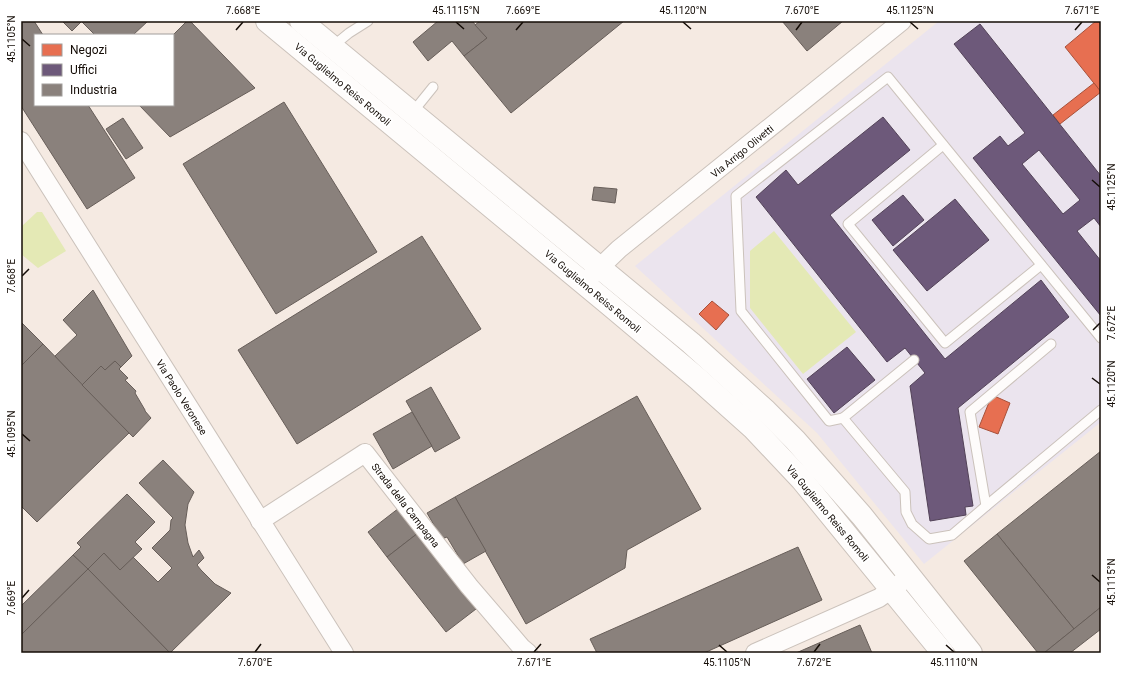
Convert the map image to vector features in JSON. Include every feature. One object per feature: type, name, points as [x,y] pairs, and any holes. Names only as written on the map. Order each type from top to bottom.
[{"type":"main road","name":"Via Guglielmo Reiss Romoli","points":[[266,21],[324,54],[405,121],[584,284],[697,378],[752,428],[802,480],[944,653]]},
{"type":"main road","name":"Via Guglielmo Reiss Romoli","points":[[301,21],[324,54]]},
{"type":"main road","name":"Via Guglielmo Reiss Romoli","points":[[405,121],[600,267],[691,343],[766,411],[795,440],[862,516],[971,653]]},
{"type":"street","name":"Via Arrigo Olivetti","points":[[584,284],[619,249],[902,21]]},
{"type":"street","name":"Via Paolo Veronese","points":[[21,141],[344,653]]},
{"type":"street","name":"Strada della Campagna","points":[[260,521],[365,453],[469,586],[528,653]]},
{"type":"street","points":[[755,653],[879,598],[910,576]]},
{"type":"lane","points":[[324,54],[349,32],[368,21]]},
{"type":"lane","points":[[914,360],[843,418],[828,421],[741,311],[736,196],[888,77],[1101,338]]},
{"type":"lane","points":[[405,121],[433,87]]},
{"type":"lane","points":[[943,145],[848,224],[945,343],[1041,265]]},
{"type":"lane","points":[[986,506],[970,412],[1051,344]]},
{"type":"lane","points":[[843,418],[905,492],[906,512],[912,524],[929,539],[952,535],[1101,410]]},
{"type":"shaded area","points":[[939,21],[1101,21],[1101,422],[924,564],[817,433],[635,266]]},
{"type":"green space","points":[[37,212],[42,212],[66,251],[38,268],[21,254],[21,227]]},
{"type":"green space","points":[[774,231],[856,332],[803,374],[750,308],[750,251]]},
{"type":"building: Negozi","points":[[1096,21],[1101,21],[1101,92],[1065,47]]},
{"type":"building: Negozi","points":[[1094,83],[1101,92],[1060,124],[1053,115]]},
{"type":"building: Negozi","points":[[712,301],[729,315],[716,330],[699,314]]},
{"type":"building: Negozi","points":[[992,395],[1010,403],[998,434],[979,427]]},
{"type":"building: Uffici","points":[[980,24],[1101,176],[1101,227],[1094,218],[1077,231],[1101,261],[1101,316],[973,158],[1000,136],[1008,146],[1025,133],[954,44]],"holes":[[[1039,150],[1080,200],[1063,214],[1022,164]]]},
{"type":"building: Uffici","points":[[883,117],[910,150],[830,215],[945,359],[1041,280],[1069,317],[958,408],[973,506],[965,507],[966,515],[930,521],[910,386],[925,373],[905,348],[887,362],[756,197],[786,170],[798,185]]},
{"type":"building: Uffici","points":[[903,195],[924,220],[893,246],[872,220]]},
{"type":"building: Uffici","points":[[955,199],[989,240],[927,291],[893,250]]},
{"type":"building: Uffici","points":[[847,347],[875,380],[834,413],[807,379]]},
{"type":"building: Industria","points":[[21,21],[34,21],[42,34],[34,34],[34,106],[89,106],[135,178],[87,209],[21,106]]},
{"type":"building: Industria","points":[[62,21],[82,21],[72,31]]},
{"type":"building: Industria","points":[[148,21],[134,34],[94,34],[82,22]]},
{"type":"building: Industria","points":[[187,21],[190,21],[255,88],[170,137],[140,106],[174,106],[174,34]]},
{"type":"building: Industria","points":[[438,21],[472,21],[487,38],[464,56],[452,41],[428,61],[413,42]]},
{"type":"building: Industria","points":[[480,21],[624,21],[511,113],[464,56],[487,38],[475,25]]},
{"type":"building: Industria","points":[[782,21],[843,21],[807,51]]},
{"type":"building: Industria","points":[[284,102],[377,252],[276,314],[183,164]]},
{"type":"building: Industria","points":[[123,118],[143,148],[126,159],[106,129]]},
{"type":"building: Industria","points":[[594,187],[617,189],[615,203],[592,200]]},
{"type":"building: Industria","points":[[422,236],[481,329],[297,444],[238,350]]},
{"type":"building: Industria","points":[[93,290],[132,356],[121,367],[115,361],[105,370],[101,366],[82,385],[55,356],[77,335],[63,320]]},
{"type":"building: Industria","points":[[21,322],[43,344],[21,366]]},
{"type":"building: Industria","points":[[43,344],[129,433],[37,522],[21,506],[21,366]]},
{"type":"building: Industria","points":[[115,361],[121,367],[119,369],[128,378],[125,380],[136,391],[135,393],[145,411],[151,418],[133,437],[82,385],[101,366],[105,370]]},
{"type":"building: Industria","points":[[431,387],[460,438],[435,452],[406,401]]},
{"type":"building: Industria","points":[[637,396],[701,509],[627,550],[625,568],[526,624],[455,497]]},
{"type":"building: Industria","points":[[412,412],[432,446],[393,469],[373,434]]},
{"type":"building: Industria","points":[[1101,451],[1101,607],[1074,629],[997,534]]},
{"type":"building: Industria","points":[[163,460],[194,492],[188,504],[185,525],[188,543],[193,557],[199,550],[204,558],[197,565],[215,584],[231,593],[170,653],[88,569],[104,553],[120,570],[133,557],[158,582],[172,568],[152,548],[170,530],[171,520],[173,518],[139,483]]},
{"type":"building: Industria","points":[[127,494],[155,522],[135,542],[142,549],[120,570],[104,553],[88,569],[73,555],[81,547],[77,543]]},
{"type":"building: Industria","points":[[455,497],[486,551],[463,564],[447,537],[442,539],[427,513]]},
{"type":"building: Industria","points":[[399,508],[418,533],[387,557],[368,532]]},
{"type":"building: Industria","points":[[418,533],[476,609],[446,632],[387,557]]},
{"type":"building: Industria","points":[[997,534],[1074,629],[1044,653],[1038,653],[964,561]]},
{"type":"building: Industria","points":[[798,547],[822,600],[704,653],[597,653],[590,639]]},
{"type":"building: Industria","points":[[73,555],[88,569],[21,635],[21,606]]},
{"type":"building: Industria","points":[[88,569],[170,653],[21,653],[21,635]]},
{"type":"building: Industria","points":[[1101,607],[1101,629],[1070,653],[1044,653]]},
{"type":"building: Industria","points":[[860,625],[872,653],[796,653]]}]
